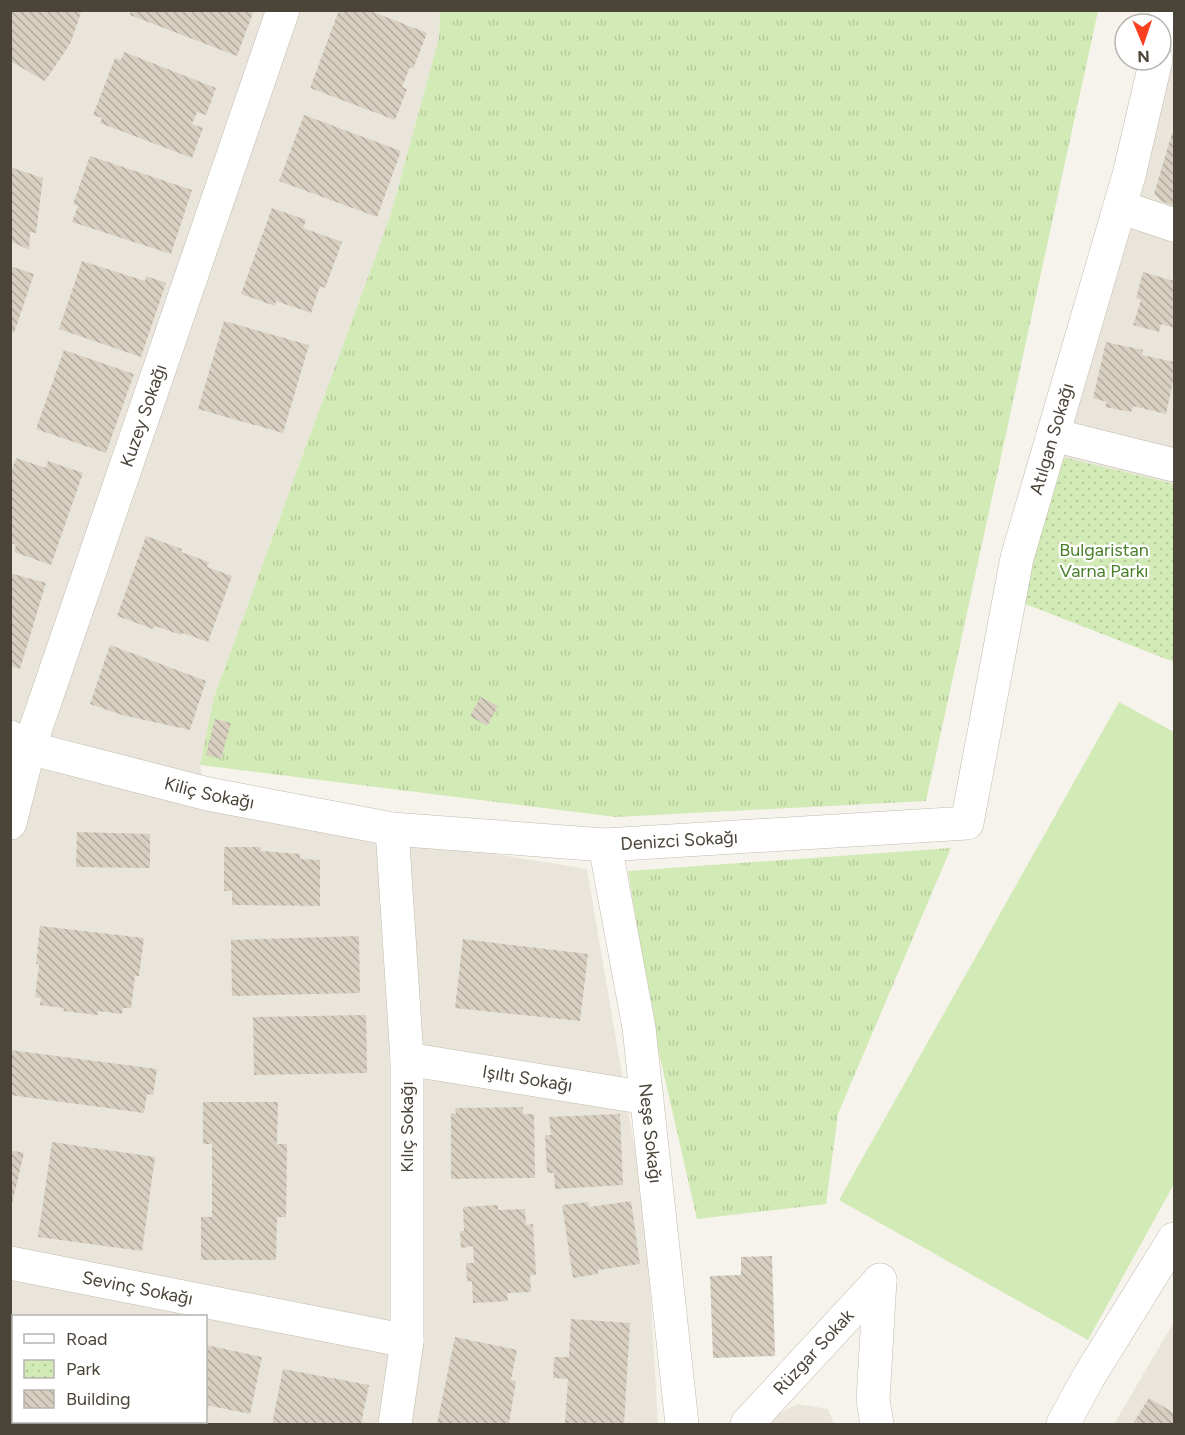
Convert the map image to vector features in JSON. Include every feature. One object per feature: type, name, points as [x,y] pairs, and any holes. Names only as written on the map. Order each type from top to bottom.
[{"type":"street","name":"Kuzey Sokağı","points":[[10,822],[20,743],[283,10]]},
{"type":"street","name":"Atılgan Sokağı","points":[[967,823],[1017,558],[1120,207],[1153,72]]},
{"type":"street","points":[[1120,207],[1174,225]]},
{"type":"street","points":[[1053,435],[1174,465]]},
{"type":"street","name":"Kiliç Sokağı","points":[[20,743],[208,794],[392,829]]},
{"type":"street","name":"Denizci Sokağı","points":[[392,829],[606,845],[967,823]]},
{"type":"street","name":"Kılıç Sokağı","points":[[392,829],[407,1059],[407,1341],[395,1425]]},
{"type":"street","name":"Neşe Sokağı","points":[[606,845],[639,1028],[682,1425]]},
{"type":"street","name":"Işıltı Sokağı","points":[[407,1059],[647,1098]]},
{"type":"street","points":[[1063,1425],[1088,1377],[1174,1239]]},
{"type":"street","name":"Sevinç Sokağı","points":[[10,1263],[407,1341]]},
{"type":"street","name":"Rüzgar Sokak","points":[[747,1425],[880,1280],[873,1400],[877,1425]]},
{"type":"shaded area","points":[[10,11],[440,11],[439,38],[390,217],[214,697],[200,765],[208,808],[587,869],[646,1215],[658,1424],[11,1424]]},
{"type":"shaded area","points":[[1174,53],[1174,484],[1058,456],[1169,72],[1173,72]]},
{"type":"shaded area","points":[[1174,1322],[1174,1424],[1114,1424]]},
{"type":"shaded area","points":[[797,1404],[828,1409],[834,1424],[760,1424]]},
{"type":"green space","points":[[440,11],[1098,11],[926,801],[616,817],[200,765],[214,697],[390,217],[439,38]]},
{"type":"green space","name":"Bulgaristan Varna Parkı","points":[[1058,456],[1174,484],[1174,662],[1023,603]]},
{"type":"green space","points":[[1119,702],[1174,732],[1174,1184],[1088,1340],[839,1200]]},
{"type":"green space","points":[[951,848],[838,1114],[826,1204],[697,1219],[656,1040],[628,871]]},
{"type":"building","points":[[10,10],[82,10],[70,44],[45,81],[10,61]]},
{"type":"building","points":[[131,10],[254,10],[237,56],[130,15]]},
{"type":"building","points":[[339,10],[368,10],[427,33],[413,69],[410,67],[402,87],[407,89],[395,120],[310,88]]},
{"type":"building","points":[[124,52],[216,88],[206,115],[197,112],[192,124],[203,128],[192,158],[100,123],[102,118],[93,115],[115,58],[121,60]]},
{"type":"building","points":[[304,115],[401,151],[377,217],[279,181]]},
{"type":"building","points":[[1172,133],[1174,133],[1174,206],[1161,201],[1154,194]]},
{"type":"building","points":[[90,156],[192,190],[171,254],[72,222],[78,206],[73,204]]},
{"type":"building","points":[[10,167],[43,178],[36,233],[30,232],[29,250],[10,241]]},
{"type":"building","points":[[272,208],[306,220],[303,228],[342,242],[325,288],[320,286],[311,313],[276,301],[275,306],[241,294]]},
{"type":"building","points":[[82,261],[145,281],[146,276],[166,283],[141,357],[59,329]]},
{"type":"building","points":[[10,266],[34,274],[14,333],[10,332]]},
{"type":"building","points":[[1143,272],[1174,281],[1174,328],[1161,324],[1159,332],[1133,325],[1141,300],[1136,298]]},
{"type":"building","points":[[224,321],[309,345],[283,433],[198,409]]},
{"type":"building","points":[[1106,342],[1143,350],[1142,355],[1174,362],[1174,377],[1166,414],[1133,406],[1131,412],[1105,407],[1107,402],[1093,398]]},
{"type":"building","points":[[64,350],[134,374],[106,453],[36,429]]},
{"type":"building","points":[[16,458],[46,468],[48,461],[83,473],[51,565],[14,552],[16,545],[10,543],[10,475]]},
{"type":"building","points":[[146,536],[182,549],[181,552],[209,562],[207,567],[232,576],[208,642],[155,626],[153,629],[117,616]]},
{"type":"building","points":[[10,573],[46,583],[20,669],[10,666]]},
{"type":"building","points":[[110,645],[206,681],[190,730],[122,715],[90,704]]},
{"type":"building","points":[[481,697],[498,706],[487,726],[470,716]]},
{"type":"building","points":[[215,719],[231,723],[221,759],[206,755]]},
{"type":"building","points":[[77,832],[150,834],[150,868],[76,867]]},
{"type":"building","points":[[224,847],[261,847],[261,851],[300,854],[300,859],[320,860],[320,906],[232,905],[232,891],[224,891]]},
{"type":"building","points":[[40,926],[144,938],[139,976],[135,976],[131,1008],[123,1008],[122,1014],[98,1011],[98,1015],[63,1011],[64,1008],[40,1005],[41,998],[35,997]]},
{"type":"building","points":[[359,936],[360,993],[232,996],[231,940]]},
{"type":"building","points":[[463,939],[588,954],[580,1021],[455,1008]]},
{"type":"building","points":[[366,1015],[367,1073],[254,1075],[253,1017]]},
{"type":"building","points":[[10,1050],[157,1069],[153,1095],[147,1094],[144,1113],[10,1095]]},
{"type":"building","points":[[203,1102],[278,1102],[277,1144],[287,1144],[286,1217],[277,1217],[276,1260],[201,1260],[201,1217],[212,1217],[212,1144],[203,1144]]},
{"type":"building","points":[[523,1107],[523,1114],[534,1114],[535,1178],[451,1179],[451,1113],[456,1114],[455,1108]]},
{"type":"building","points":[[620,1114],[623,1185],[555,1189],[554,1173],[547,1173],[545,1135],[551,1135],[549,1117]]},
{"type":"building","points":[[52,1142],[155,1157],[142,1251],[38,1237]]},
{"type":"building","points":[[10,1150],[24,1153],[11,1208],[10,1208]]},
{"type":"building","points":[[631,1201],[640,1264],[598,1270],[598,1274],[573,1278],[562,1205],[588,1202],[589,1207]]},
{"type":"building","points":[[498,1205],[498,1210],[525,1209],[526,1225],[533,1224],[536,1275],[530,1275],[531,1292],[507,1293],[508,1301],[473,1303],[472,1281],[467,1282],[466,1263],[474,1263],[473,1246],[461,1248],[460,1231],[464,1231],[463,1207]]},
{"type":"building","points":[[772,1256],[775,1356],[713,1358],[710,1276],[741,1275],[741,1257]]},
{"type":"building","points":[[571,1319],[630,1323],[624,1424],[565,1423],[568,1379],[553,1378],[554,1357],[569,1357]]},
{"type":"building","points":[[455,1337],[517,1350],[511,1380],[516,1381],[509,1424],[437,1424]]},
{"type":"building","points":[[207,1345],[262,1357],[250,1414],[207,1405]]},
{"type":"building","points":[[283,1369],[369,1385],[361,1424],[272,1424]]},
{"type":"building","points":[[1149,1398],[1174,1413],[1174,1424],[1134,1422]]},
{"type":"building","points":[[20,1423],[106,1423],[105,1424]]},
{"type":"building","points":[[190,1423],[195,1424],[157,1424]]}]
